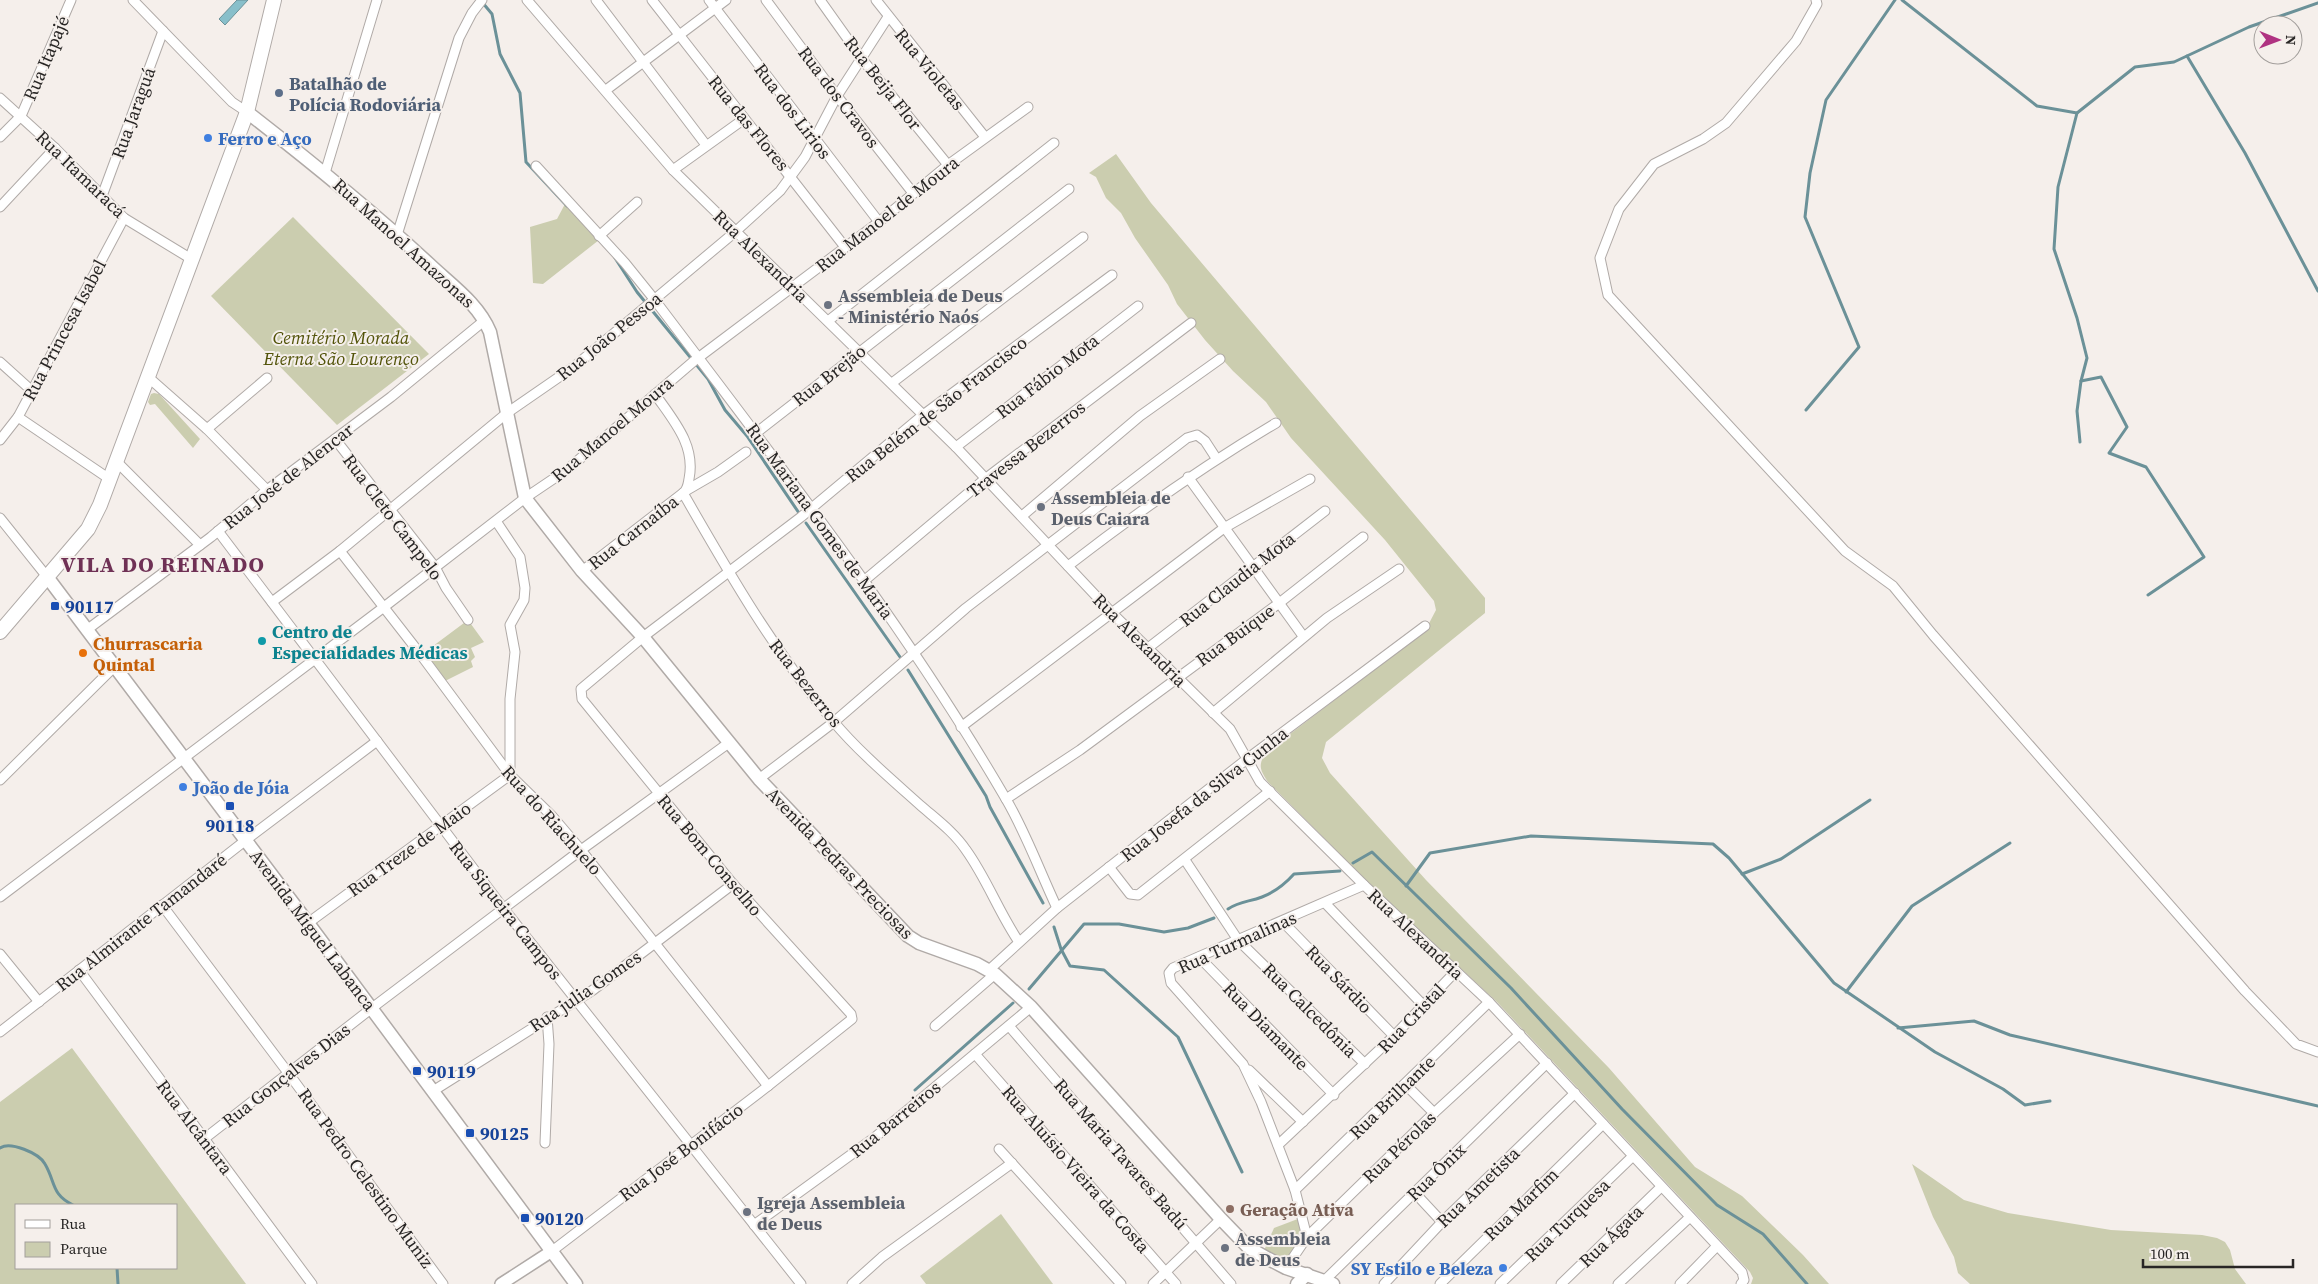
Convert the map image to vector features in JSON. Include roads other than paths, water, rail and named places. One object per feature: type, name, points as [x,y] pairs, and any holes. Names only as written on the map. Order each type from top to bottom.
[{"type":"main road","points":[[0,632],[48,578],[94,519],[111,480],[247,112],[274,0]]},
{"type":"main road","name":"Rua Manoel Amazonas","points":[[247,112],[325,172],[397,234],[479,311],[490,332],[525,498]]},
{"type":"main road","name":"Avenida Pedras Preciosas","points":[[525,498],[582,571],[643,637],[730,742],[758,779],[908,936],[919,943],[992,972],[1031,1007],[1221,1219],[1250,1248],[1286,1268],[1329,1282]]},
{"type":"main road","name":"Avenida Miguel Labanca","points":[[48,578],[116,665],[576,1284]]},
{"type":"main road","points":[[1297,1284],[1307,1274]]},
{"type":"street","name":"Rua Itapajé","points":[[21,116],[71,0]]},
{"type":"street","points":[[133,0],[232,102],[247,112]]},
{"type":"street","points":[[325,172],[377,0]]},
{"type":"street","name":"Rua Alexandria","points":[[527,0],[673,170],[956,446],[1113,614],[1234,734],[1260,782],[1364,886],[1456,971],[1520,1034],[1661,1188],[1742,1272],[1744,1280],[1742,1284]]},
{"type":"street","points":[[596,0],[706,145]]},
{"type":"street","name":"Rua das Flores","points":[[652,0],[845,247]]},
{"type":"street","name":"Rua dos Lirios","points":[[709,0],[814,140],[879,222]]},
{"type":"street","points":[[606,90],[726,0]]},
{"type":"street","name":"Rua dos Cravos","points":[[766,0],[837,96],[914,193]]},
{"type":"street","name":"Rua Beija Flor","points":[[820,0],[862,59],[948,165]]},
{"type":"street","name":"Rua Violetas","points":[[876,0],[986,137]]},
{"type":"street","points":[[1816,0],[1817,4],[1796,41],[1726,123],[1703,139],[1654,164],[1619,209],[1600,258],[1608,296],[1845,551],[1893,586],[1933,635],[2245,992],[2296,1044],[2318,1052]]},
{"type":"street","points":[[397,234],[459,38],[480,3]]},
{"type":"street","name":"Rua João Pessoa","points":[[272,602],[391,510],[507,413],[575,366],[735,232],[780,191],[805,158],[837,96],[888,17]]},
{"type":"street","name":"Rua Jaraguá","points":[[102,196],[163,31]]},
{"type":"street","name":"Rua Itamaracá","points":[[0,98],[55,148],[124,218],[193,260]]},
{"type":"street","name":"Rua Manoel de Moura","points":[[696,360],[879,222],[948,165],[1028,107]]},
{"type":"street","points":[[0,137],[21,116]]},
{"type":"street","points":[[673,170],[744,119]]},
{"type":"street","points":[[828,321],[1054,143]]},
{"type":"street","points":[[0,207],[55,148]]},
{"type":"street","name":"Rua Mariana Gomes de Maria","points":[[536,166],[626,263],[696,360],[756,433],[865,580],[915,654],[1006,799],[1057,908]]},
{"type":"street","name":"Rua Brejão","points":[[756,433],[859,351],[1069,190]]},
{"type":"street","points":[[599,236],[637,202]]},
{"type":"street","name":"Rua Princesa Isabel","points":[[0,440],[18,417],[124,218]]},
{"type":"street","points":[[892,383],[1083,237]]},
{"type":"street","name":"Rua Belém de São Francisco","points":[[581,689],[643,637],[729,574],[812,508],[923,415],[1112,275]]},
{"type":"street","name":"Rua Fábio Mota","points":[[956,446],[1138,306]]},
{"type":"street","name":"Rua José de Alencar","points":[[88,629],[200,545],[267,490],[391,397],[485,320]]},
{"type":"street","name":"Travessa Bezerros","points":[[865,580],[986,479],[1191,323]]},
{"type":"street","points":[[1022,516],[1140,416],[1220,359]]},
{"type":"street","name":"Rua Manoel Moura","points":[[0,898],[525,498],[568,469],[696,360]]},
{"type":"street","points":[[0,362],[31,390]]},
{"type":"street","points":[[148,377],[207,429],[267,490]]},
{"type":"street","points":[[207,429],[267,378]]},
{"type":"street","points":[[655,394],[686,442],[690,456],[690,472],[685,491]]},
{"type":"street","points":[[18,417],[111,480]]},
{"type":"street","points":[[1068,566],[1127,520],[1188,477],[1216,458],[1276,423]]},
{"type":"street","points":[[758,779],[834,722],[966,608],[1187,438],[1197,435],[1216,458]]},
{"type":"street","name":"Rua Cleto Campelo","points":[[335,439],[435,567],[446,588],[468,620]]},
{"type":"street","name":"Rua Carnaíba","points":[[582,571],[685,491],[718,472],[746,452]]},
{"type":"street","points":[[117,462],[200,545]]},
{"type":"street","points":[[1188,477],[1278,604],[1303,636]]},
{"type":"street","points":[[961,727],[1113,614],[1224,528],[1310,480]]},
{"type":"street","name":"Rua Bezerros","points":[[685,491],[729,574],[776,646],[834,722],[895,782],[954,835],[966,849],[1019,942]]},
{"type":"street","name":"Rua Claudia Mota","points":[[1148,648],[1325,511]]},
{"type":"street","points":[[0,518],[48,578]]},
{"type":"street","points":[[496,521],[520,557],[525,588],[524,600],[510,625],[515,652],[510,699],[510,775]]},
{"type":"street","name":"Rua Siqueira Campos","points":[[218,531],[504,909],[801,1284]]},
{"type":"street","name":"Rua Buique","points":[[1006,799],[1047,774],[1278,604],[1363,537]]},
{"type":"street","name":"Rua do Riachuelo","points":[[340,551],[510,775],[552,816],[581,850],[768,1086]]},
{"type":"street","points":[[1213,714],[1326,618],[1399,569]]},
{"type":"street","name":"Rua Josefa da Silva Cunha","points":[[935,1026],[992,972],[1019,942],[1057,908],[1247,759],[1425,626]]},
{"type":"street","points":[[0,780],[116,665]]},
{"type":"street","name":"Rua Bom Conselho","points":[[581,689],[582,699],[659,795],[733,884],[851,1014]]},
{"type":"street","name":"Rua Almirante Tamandaré","points":[[0,1032],[246,840],[377,741]]},
{"type":"street","name":"Rua Gonçalves Dias","points":[[204,1139],[372,1008],[581,850],[730,742]]},
{"type":"street","name":"Rua Treze de Maio","points":[[308,922],[510,775]]},
{"type":"street","points":[[1109,867],[1130,894],[1135,896],[1185,860],[1270,791]]},
{"type":"street","name":"Rua Calcedônia","points":[[1185,860],[1238,940],[1365,1064]]},
{"type":"street","name":"Rua julia Gomes","points":[[434,1091],[547,1017],[593,990],[733,884]]},
{"type":"street","name":"Rua Turmalinas","points":[[1307,1237],[1295,1190],[1261,1102],[1243,1064],[1171,983],[1169,978],[1170,970],[1364,886]]},
{"type":"street","points":[[1324,903],[1424,1006]]},
{"type":"street","name":"Rua Pedro Celestino Muniz","points":[[162,905],[443,1284]]},
{"type":"street","name":"Rua Sárdio","points":[[1284,922],[1394,1036]]},
{"type":"street","points":[[0,954],[39,1002]]},
{"type":"street","name":"Rua Diamante","points":[[1198,957],[1334,1095]]},
{"type":"street","name":"Rua Alcântara","points":[[78,970],[312,1284]]},
{"type":"street","name":"Rua Cristal","points":[[1278,1146],[1334,1095],[1424,1006],[1456,971]]},
{"type":"street","name":"Rua Brilhante","points":[[1295,1190],[1406,1085],[1488,1002]]},
{"type":"street","name":"Rua Barreiros","points":[[754,1225],[874,1138],[1031,1007]]},
{"type":"street","name":"Rua José Bonifácio","points":[[501,1284],[552,1251],[851,1022],[851,1014]]},
{"type":"street","points":[[545,1143],[549,1044],[547,1017]]},
{"type":"street","name":"Rua Maria Tavares Badú","points":[[1009,1026],[1231,1284]]},
{"type":"street","name":"Rua Pérolas","points":[[1286,1268],[1307,1237],[1434,1113],[1520,1034]]},
{"type":"street","name":"Rua Aluísio Vieira da Costa","points":[[976,1054],[1176,1284]]},
{"type":"street","name":"Rua Ônix","points":[[1329,1282],[1415,1193],[1547,1063]]},
{"type":"street","points":[[1243,1064],[1303,1122]]},
{"type":"street","points":[[1406,1085],[1434,1113]]},
{"type":"street","name":"Rua Ametista","points":[[1384,1284],[1442,1222],[1574,1093]]},
{"type":"street","name":"Rua Marfim","points":[[1440,1284],[1603,1124]]},
{"type":"street","points":[[999,1149],[1121,1284]]},
{"type":"street","name":"Rua Turquesa","points":[[1500,1284],[1633,1156]]},
{"type":"street","points":[[853,1284],[882,1257],[1012,1163]]},
{"type":"street","name":"Rua Ágata","points":[[1560,1284],[1661,1188]]},
{"type":"street","points":[[1415,1193],[1442,1222]]},
{"type":"street","points":[[1618,1284],[1690,1217]]},
{"type":"street","points":[[1153,1284],[1221,1219]]},
{"type":"street","points":[[1680,1284],[1717,1246]]},
{"type":"water","points":[[237,0],[248,0],[225,25],[219,19]]},
{"type":"waterway","points":[[1806,410],[1859,347],[1805,217],[1810,173],[1826,100],[1895,0]]},
{"type":"waterway","points":[[1902,0],[2037,106],[2077,113],[2135,67],[2174,62],[2249,27],[2318,3]]},
{"type":"waterway","points":[[482,2],[492,14],[500,54],[520,93],[526,162],[567,206]]},
{"type":"waterway","points":[[2187,56],[2245,153],[2318,291]]},
{"type":"waterway","points":[[2077,113],[2058,187],[2054,249],[2077,318],[2087,358],[2081,381],[2077,411],[2080,442]]},
{"type":"waterway","points":[[615,258],[637,292],[708,379],[725,410],[747,436],[801,516]]},
{"type":"waterway","points":[[2081,381],[2101,377],[2127,427],[2109,453],[2146,467],[2204,557],[2148,595]]},
{"type":"waterway","points":[[806,523],[900,657]]},
{"type":"waterway","points":[[908,670],[986,796],[990,807],[1043,903]]},
{"type":"waterway","points":[[1742,874],[1781,859],[1870,800]]},
{"type":"waterway","points":[[1406,886],[1430,853],[1531,836],[1713,844],[1729,858],[1834,983],[1935,1052],[2003,1089],[2025,1105],[2050,1101]]},
{"type":"waterway","points":[[1846,992],[1912,906],[2010,843]]},
{"type":"waterway","points":[[1353,863],[1372,852],[1511,988],[1622,1109],[1717,1205],[1763,1234],[1807,1284]]},
{"type":"waterway","points":[[1228,909],[1237,904],[1271,893],[1294,874],[1340,871]]},
{"type":"waterway","points":[[1029,989],[1084,924],[1119,924],[1164,932],[1188,928],[1214,918]]},
{"type":"waterway","points":[[1054,927],[1061,949],[1070,966],[1104,970],[1178,1037],[1242,1172]]},
{"type":"waterway","points":[[915,1090],[1013,1003]]},
{"type":"waterway","points":[[1898,1028],[1974,1021],[2010,1035],[2318,1106]]},
{"type":"waterway","points":[[0,1148],[5,1146],[17,1147],[37,1156],[45,1164],[57,1192],[71,1204]]},
{"type":"waterway","points":[[117,1269],[118,1284]]},
{"type":"place","name":"Batalhão de Polícia Rodoviária","points":[[279,93]]},
{"type":"place","name":"Ferro e Aço","points":[[208,138]]},
{"type":"place","name":"Assembleia de Deus - Ministério Naós","points":[[828,305]]},
{"type":"place","name":"Assembleia de Deus Caiara","points":[[1041,507]]},
{"type":"place","name":"90117","points":[[55,606]]},
{"type":"place","name":"Centro de Especialidades Médicas","points":[[262,641]]},
{"type":"place","name":"Churrascaria Quintal","points":[[83,653]]},
{"type":"place","name":"João de Jóia","points":[[183,787]]},
{"type":"place","name":"90118","points":[[230,806]]},
{"type":"place","name":"90119","points":[[417,1071]]},
{"type":"place","name":"90125","points":[[470,1133]]},
{"type":"place","name":"Geração Ativa","points":[[1230,1209]]},
{"type":"place","name":"Igreja Assembleia de Deus","points":[[747,1212]]},
{"type":"place","name":"90120","points":[[525,1218]]},
{"type":"place","name":"Assembleia de Deus","points":[[1225,1248]]},
{"type":"place","name":"SY Estilo e Beleza","points":[[1503,1268]]},
{"type":"district","name":"VILA DO REINADO","points":[[163,564]]},
{"type":"park label","name":"Cemitério Morada Eterna São Lourenço","points":[[341,347]]}]
